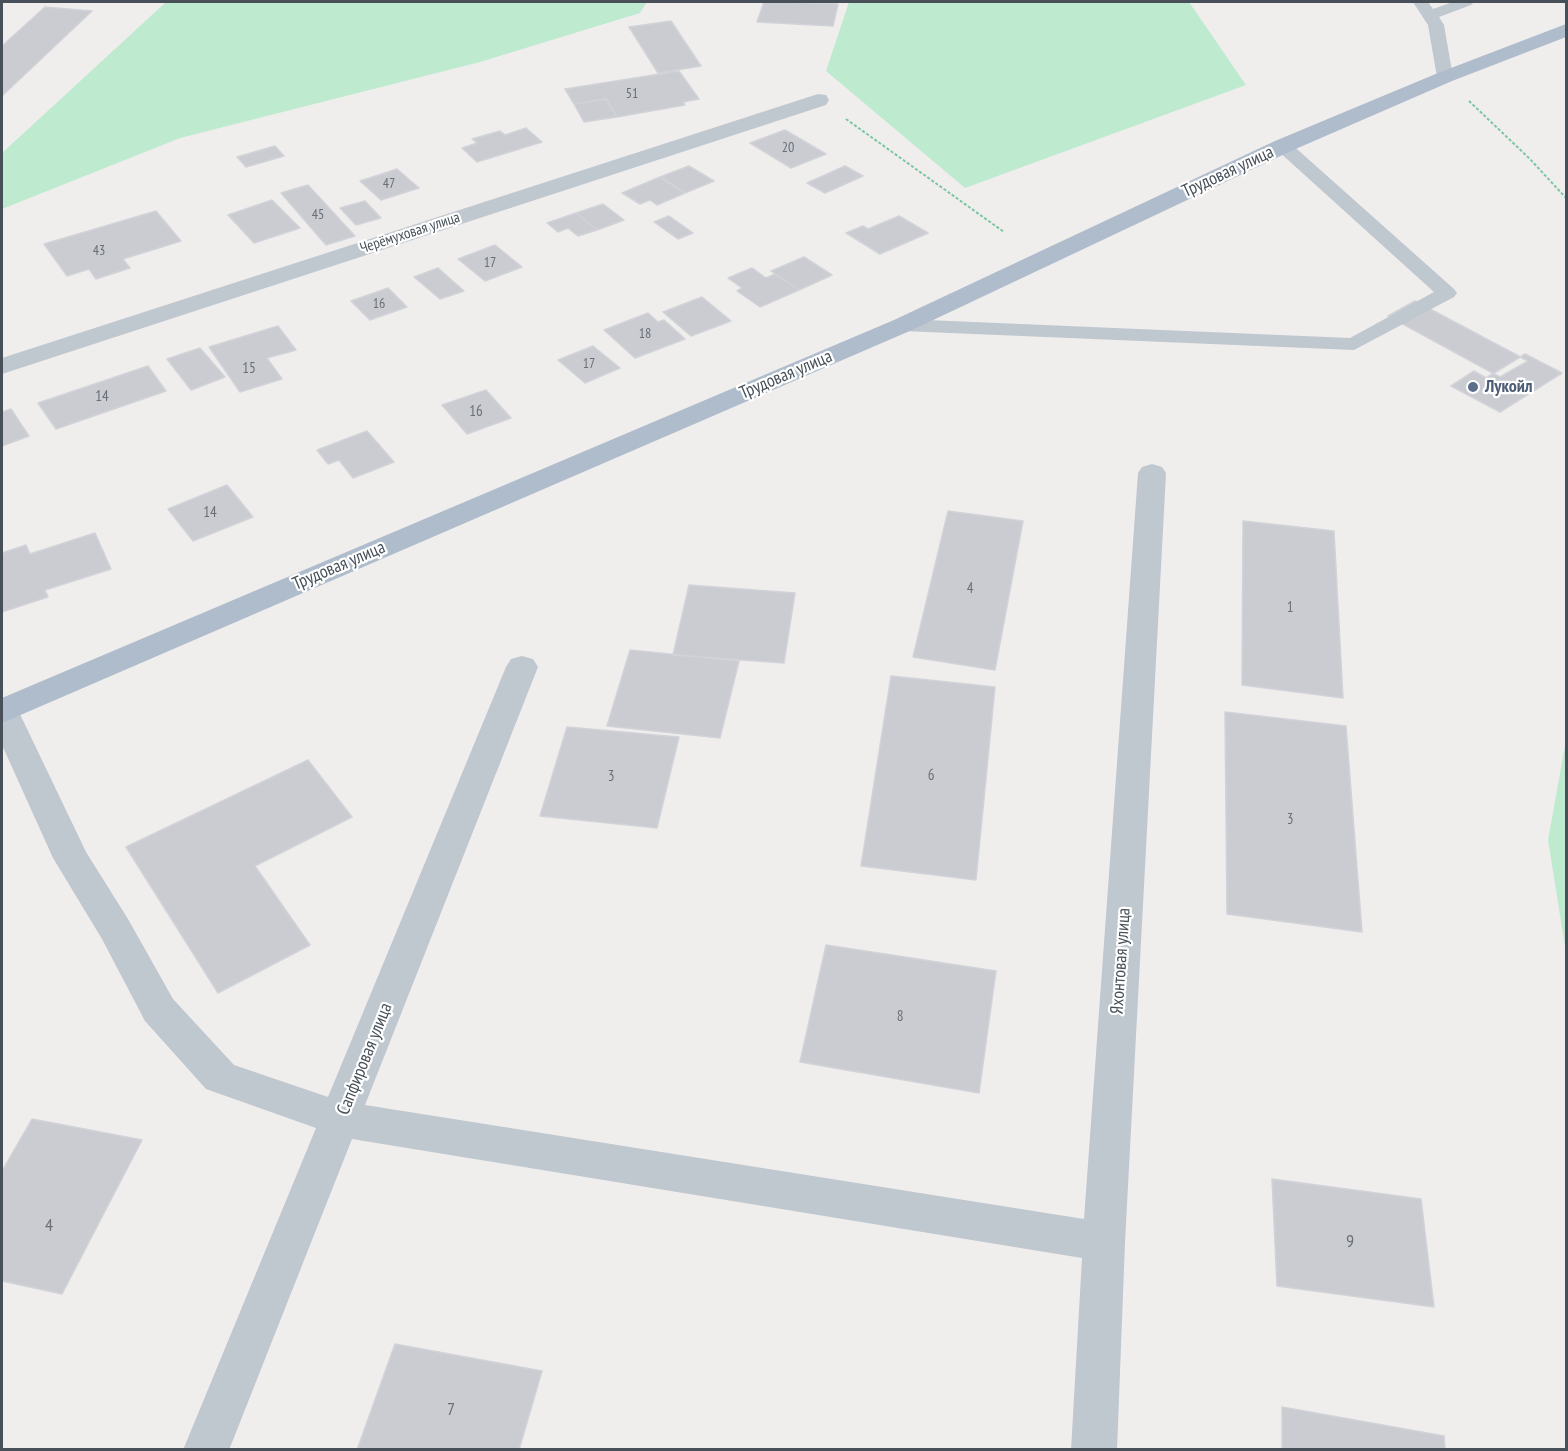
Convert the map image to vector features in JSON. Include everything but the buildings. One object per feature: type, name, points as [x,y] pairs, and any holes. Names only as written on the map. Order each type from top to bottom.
[{"type":"main road","name":"Трудовая улица","points":[[2,710],[903,325],[1283,146],[1445,77],[1566,30]]},
{"type":"street","name":"Черёмуховая улица","points":[[2,366],[819,100]]},
{"type":"street","name":"Яхонтовая улица","points":[[1094,1449],[1104,1242],[1152,473]]},
{"type":"street","name":"Сапфировая улица","points":[[206,1449],[522,667]]},
{"type":"street","points":[[2,710],[71,858],[115,929],[159,1010],[220,1077],[340,1119],[1104,1242]]},
{"type":"lane","points":[[1445,77],[1436,24],[1425,8],[1466,2]]},
{"type":"lane","points":[[903,325],[1354,344],[1447,293],[1283,146]]},
{"type":"path","points":[[1445,77],[1530,159],[1566,198]]},
{"type":"path","points":[[819,100],[1004,232]]},
{"type":"green space","points":[[166,2],[647,2],[640,13],[480,62],[180,138],[2,209],[2,153]]},
{"type":"green space","points":[[849,2],[1189,2],[1246,85],[965,188],[826,71]]},
{"type":"green space","points":[[1566,740],[1566,953],[1548,840]]},
{"type":"place","name":"Лукойл","points":[[1473,387]]}]
